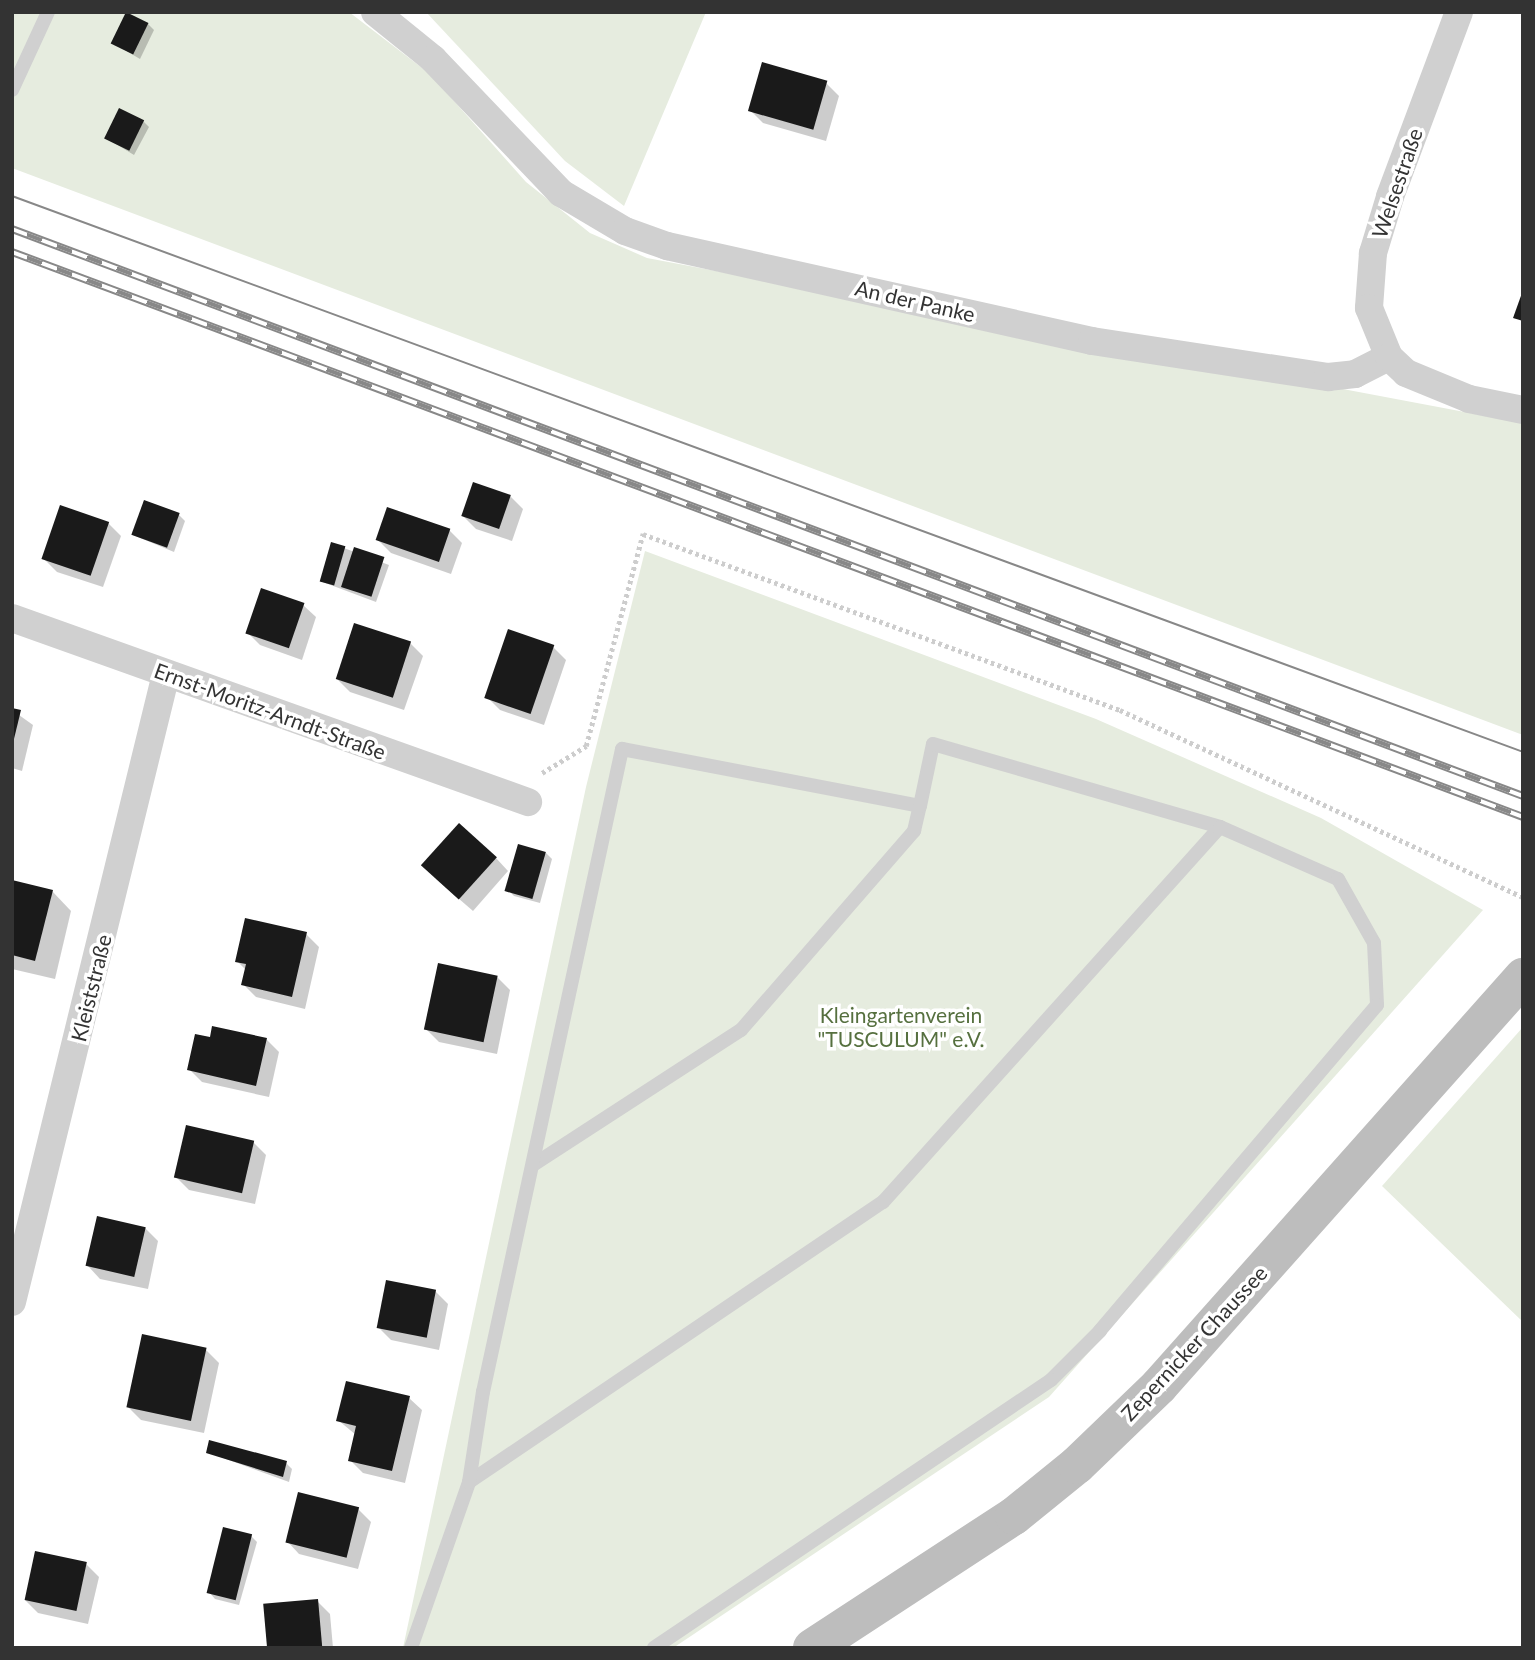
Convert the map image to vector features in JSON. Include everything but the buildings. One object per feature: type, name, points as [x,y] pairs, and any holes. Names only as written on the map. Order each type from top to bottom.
[{"type":"main road","name":"Zepernicker Chaussee","points":[[813,1648],[1014,1516],[1077,1465],[1159,1386],[1523,977]]},
{"type":"street","name":"An der Panke","points":[[376,12],[433,59],[561,193],[625,231],[667,246],[1093,341],[1315,376],[1355,374],[1389,357]]},
{"type":"street","name":"Welsestraße","points":[[1389,357],[1369,308],[1373,253],[1459,12]]},
{"type":"street","points":[[1389,357],[1424,385],[1523,410]]},
{"type":"street","name":"Ernst-Moritz-Arndt-Straße","points":[[12,618],[528,802]]},
{"type":"street","name":"Kleiststraße","points":[[12,1302],[166,674]]},
{"type":"lane","points":[[12,90],[48,12]]},
{"type":"lane","points":[[533,1165],[741,1030],[914,831],[933,744],[1220,827],[1338,880],[1374,943],[1377,1005],[1271,1137],[1051,1380],[654,1648]]},
{"type":"lane","points":[[411,1648],[469,1482],[533,1165],[622,749],[920,806]]},
{"type":"lane","points":[[469,1482],[883,1202],[1220,827]]},
{"type":"path","points":[[528,802],[543,772],[586,746],[643,534],[1120,710],[1523,897]]},
{"type":"green space","points":[[12,12],[349,12],[430,74],[526,182],[590,233],[647,258],[1523,423],[1523,735],[12,168]]},
{"type":"green space","points":[[426,12],[706,12],[624,206],[565,161]]},
{"type":"green space","name":"Kleingartenverein \"TUSCULUM\" e.V.","points":[[645,551],[1096,719],[1321,818],[1483,910],[1049,1397],[673,1648],[403,1648],[586,787]]},
{"type":"green space","points":[[1523,1027],[1523,1322],[1382,1186]]},
{"type":"tram line","points":[[12,196],[1523,752]]},
{"type":"railway","points":[[12,229],[1523,796]]},
{"type":"railway","points":[[12,252],[1523,817]]}]
